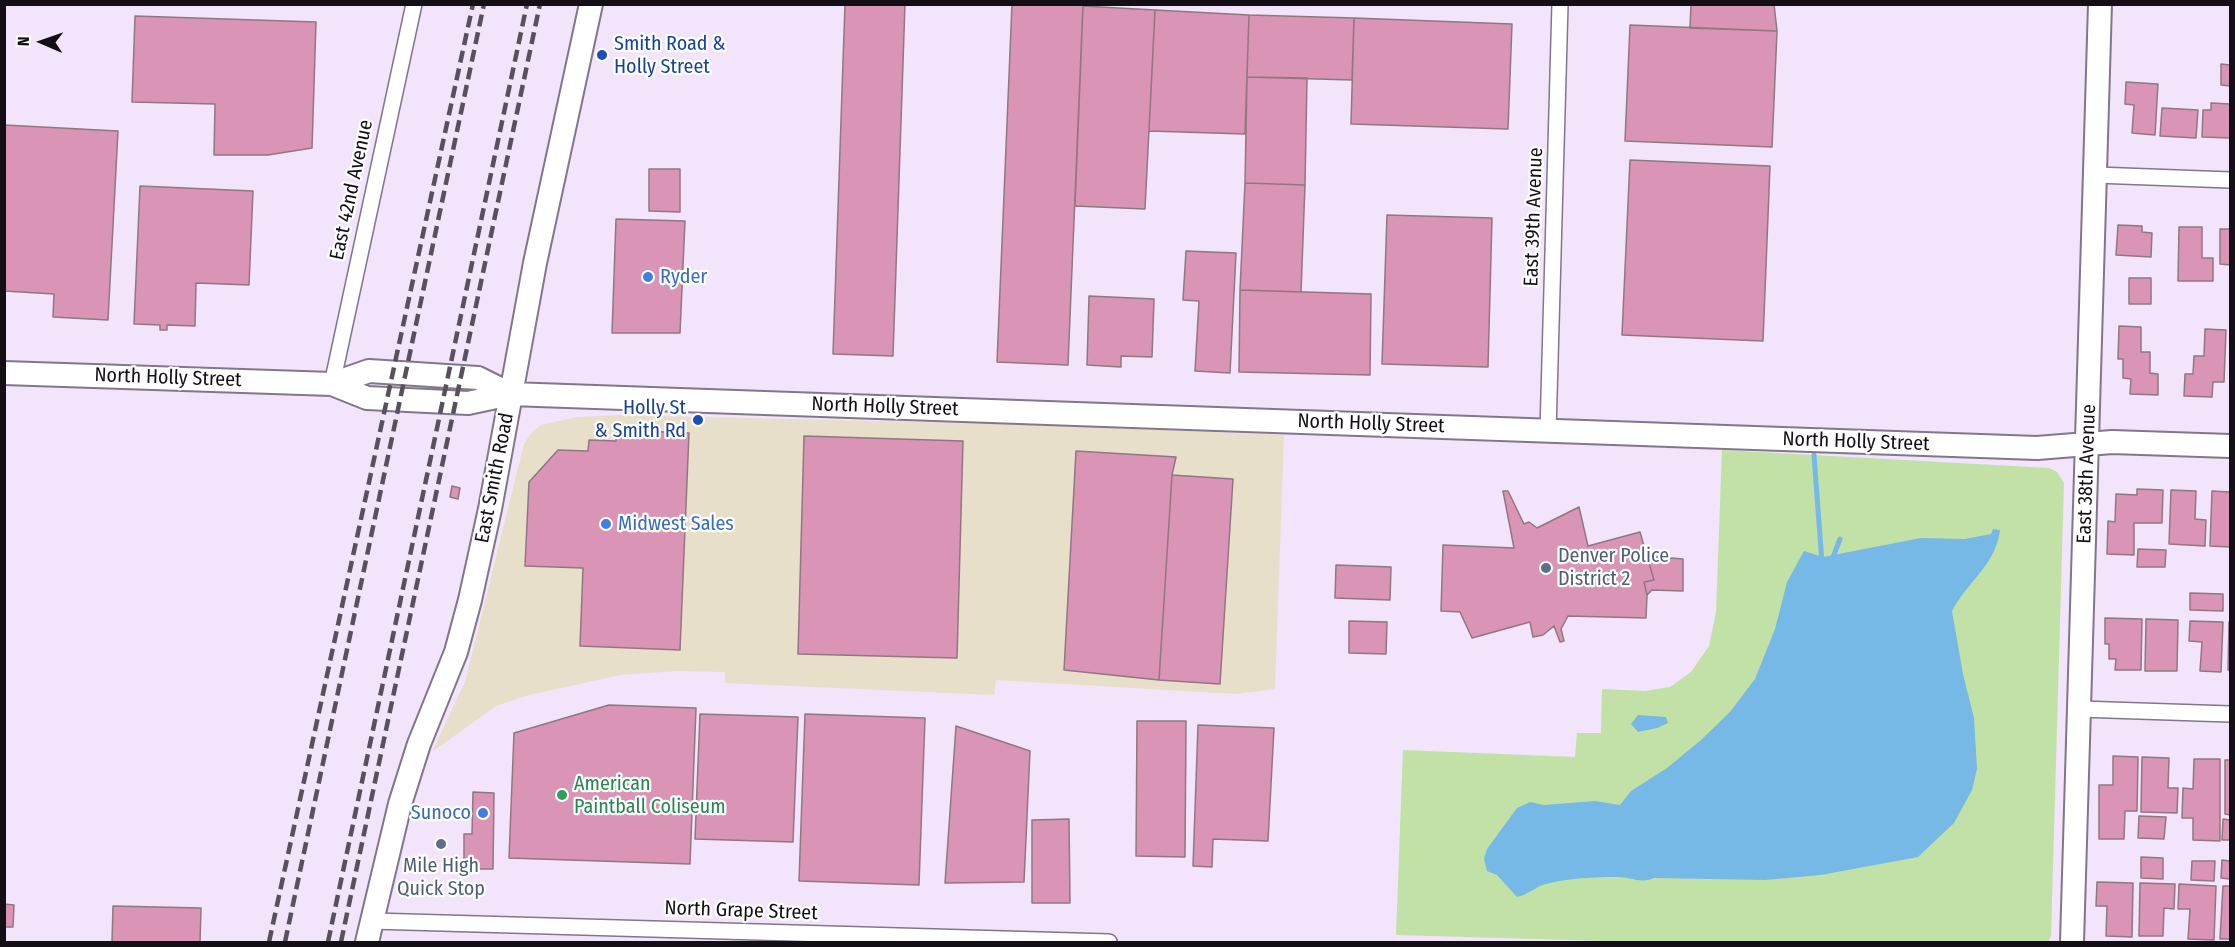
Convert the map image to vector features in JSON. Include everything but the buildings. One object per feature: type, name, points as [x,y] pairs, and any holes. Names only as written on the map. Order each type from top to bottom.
[{"type":"street","name":"East 42nd Avenue","points":[[332,384],[414,4]]},
{"type":"street","name":"East Smith Road","points":[[369,932],[395,820],[412,763],[465,621],[488,520],[535,263],[591,4]]},
{"type":"street","name":"East 39th Avenue","points":[[1548,431],[1560,4]]},
{"type":"street","name":"East 38th Avenue","points":[[2072,942],[2100,4]]},
{"type":"street","points":[[2096,175],[2230,180]]},
{"type":"street","name":"North Holly Street","points":[[4,373],[332,384],[369,371],[478,378],[510,394],[2025,447],[2087,446],[2122,442],[2230,446]]},
{"type":"street","points":[[2079,709],[2230,714]]},
{"type":"street","name":"North Grape Street","points":[[369,932],[1109,942]]},
{"type":"shaded area","points":[[621,415],[1039,425],[1284,435],[1275,689],[1236,694],[996,680],[994,695],[725,683],[725,672],[678,671],[620,675],[529,695],[496,706],[432,752],[465,682],[524,444],[531,433],[541,425],[577,417]]},
{"type":"green space","points":[[1722,450],[2049,468],[2057,472],[2064,483],[2051,936],[2048,942],[1639,942],[1396,935],[1403,750],[1575,757],[1577,733],[1601,733],[1602,689],[1645,691],[1670,687],[1691,672],[1709,646],[1716,612]]},
{"type":"water","points":[[1993,529],[2000,530],[1993,553],[1952,611],[1963,674],[1974,718],[1977,769],[1972,790],[1954,823],[1918,857],[1821,875],[1765,880],[1654,878],[1640,880],[1617,877],[1572,879],[1542,885],[1517,897],[1497,875],[1487,871],[1484,859],[1487,849],[1517,808],[1530,802],[1544,805],[1595,801],[1620,805],[1631,791],[1667,768],[1730,712],[1755,679],[1775,629],[1787,582],[1804,551],[1823,557],[1921,538],[1965,539],[1991,534]]},
{"type":"water","points":[[1638,715],[1666,717],[1668,723],[1638,732],[1631,724]]},
{"type":"waterway","points":[[1814,455],[1822,563]]},
{"type":"waterway","points":[[1832,560],[1840,539]]},
{"type":"railway","points":[[269,942],[473,4]]},
{"type":"railway","points":[[285,942],[484,4]]},
{"type":"railway","points":[[328,942],[527,4]]},
{"type":"railway","points":[[341,942],[540,4]]},
{"type":"place","name":"Smith Road & Holly Street","points":[[602,55]]},
{"type":"place","name":"Ryder","points":[[648,277]]},
{"type":"place","name":"Holly St & Smith Rd","points":[[698,420]]},
{"type":"place","name":"Midwest Sales","points":[[606,524]]},
{"type":"place","name":"Denver Police District 2","points":[[1546,568]]},
{"type":"place","name":"American Paintball Coliseum","points":[[562,795]]},
{"type":"place","name":"Sunoco","points":[[483,813]]},
{"type":"place","name":"Mile High Quick Stop","points":[[441,844]]}]
